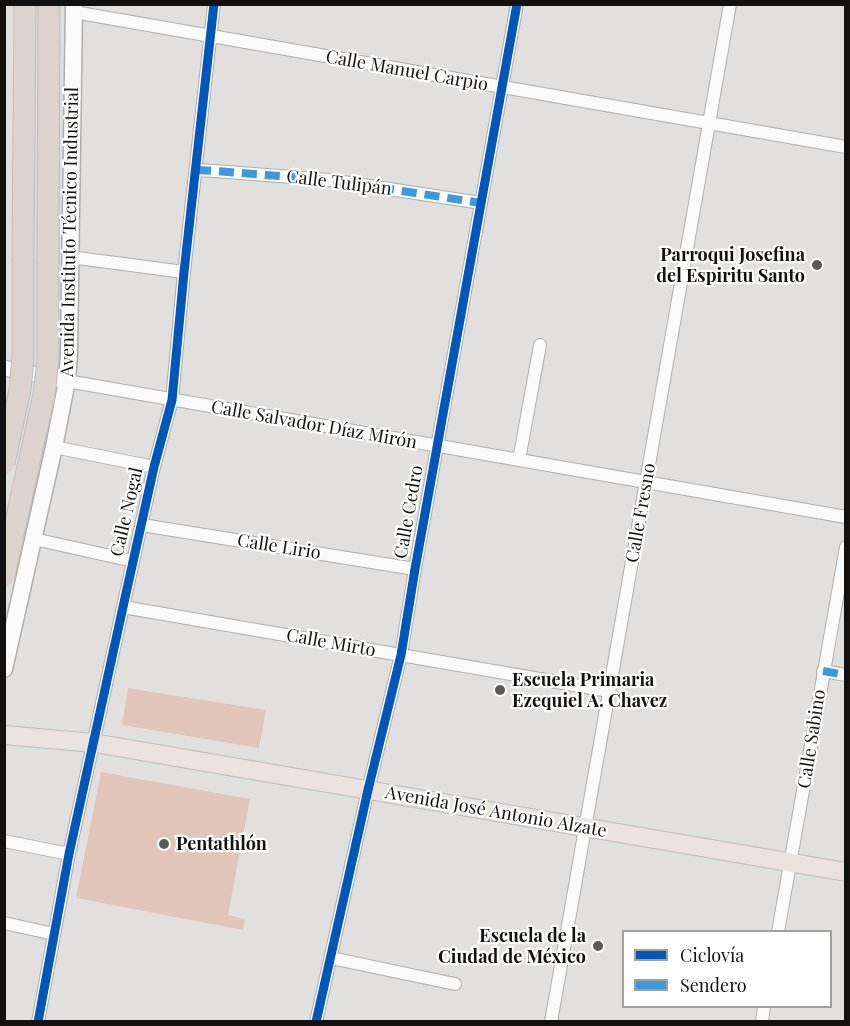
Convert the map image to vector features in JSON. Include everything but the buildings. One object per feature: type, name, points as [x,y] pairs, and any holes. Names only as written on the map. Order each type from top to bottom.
[{"type":"highway","points":[[4,463],[20,390],[23,357],[25,4]]},
{"type":"highway","points":[[4,575],[44,395],[48,359],[49,4]]},
{"type":"main road","name":"Avenida Instituto Técnico Industrial","points":[[4,669],[54,447],[69,354],[74,8]]},
{"type":"main road","name":"Avenida José Antonio Alzate","points":[[4,735],[94,743],[846,872]]},
{"type":"street","name":"Calle Nogal","points":[[38,1022],[69,854],[154,467],[172,400],[214,4]]},
{"type":"street","name":"Calle Cedro","points":[[316,1022],[401,655],[517,4]]},
{"type":"street","name":"Calle Fresno","points":[[551,1022],[730,4]]},
{"type":"street","name":"Calle Manuel Carpio","points":[[74,8],[210,37],[846,147]]},
{"type":"street","name":"Calle Tulipán","points":[[196,170],[330,180],[481,203]]},
{"type":"street","points":[[70,257],[184,272]]},
{"type":"street","points":[[519,460],[540,345]]},
{"type":"street","points":[[4,368],[66,381]]},
{"type":"street","name":"Calle Salvador Díaz Mirón","points":[[66,381],[846,517]]},
{"type":"street","points":[[54,447],[154,467]]},
{"type":"street","name":"Calle Lirio","points":[[142,525],[415,569]]},
{"type":"street","points":[[34,538],[133,561]]},
{"type":"street","name":"Calle Sabino","points":[[778,930],[846,547]]},
{"type":"street","name":"Calle Mirto","points":[[123,607],[609,691]]},
{"type":"street","points":[[823,671],[846,675]]},
{"type":"street","points":[[4,842],[69,854]]},
{"type":"street","points":[[4,923],[54,934]]},
{"type":"street","points":[[331,958],[455,984]]},
{"type":"shaded area","points":[[128,688],[266,710],[259,748],[122,725]]},
{"type":"shaded area","name":"Pentathlón","points":[[101,772],[250,799],[228,915],[245,919],[243,930],[76,898]]},
{"type":"marked path","points":[[196,170],[330,180],[481,203]]},
{"type":"marked path","points":[[823,671],[846,675]]},
{"type":"cycle path","points":[[38,1022],[69,854],[154,467],[172,400],[214,4]]},
{"type":"cycle path","points":[[316,1022],[401,655],[517,4]]},
{"type":"place","name":"Parroqui Josefina del Espiritu Santo","points":[[817,265]]},
{"type":"place","name":"Escuela Primaria Ezequiel A. Chavez","points":[[500,690]]},
{"type":"place","name":"Pentathlón","points":[[164,844]]},
{"type":"place","name":"Escuela de la Ciudad de México","points":[[598,946]]}]
